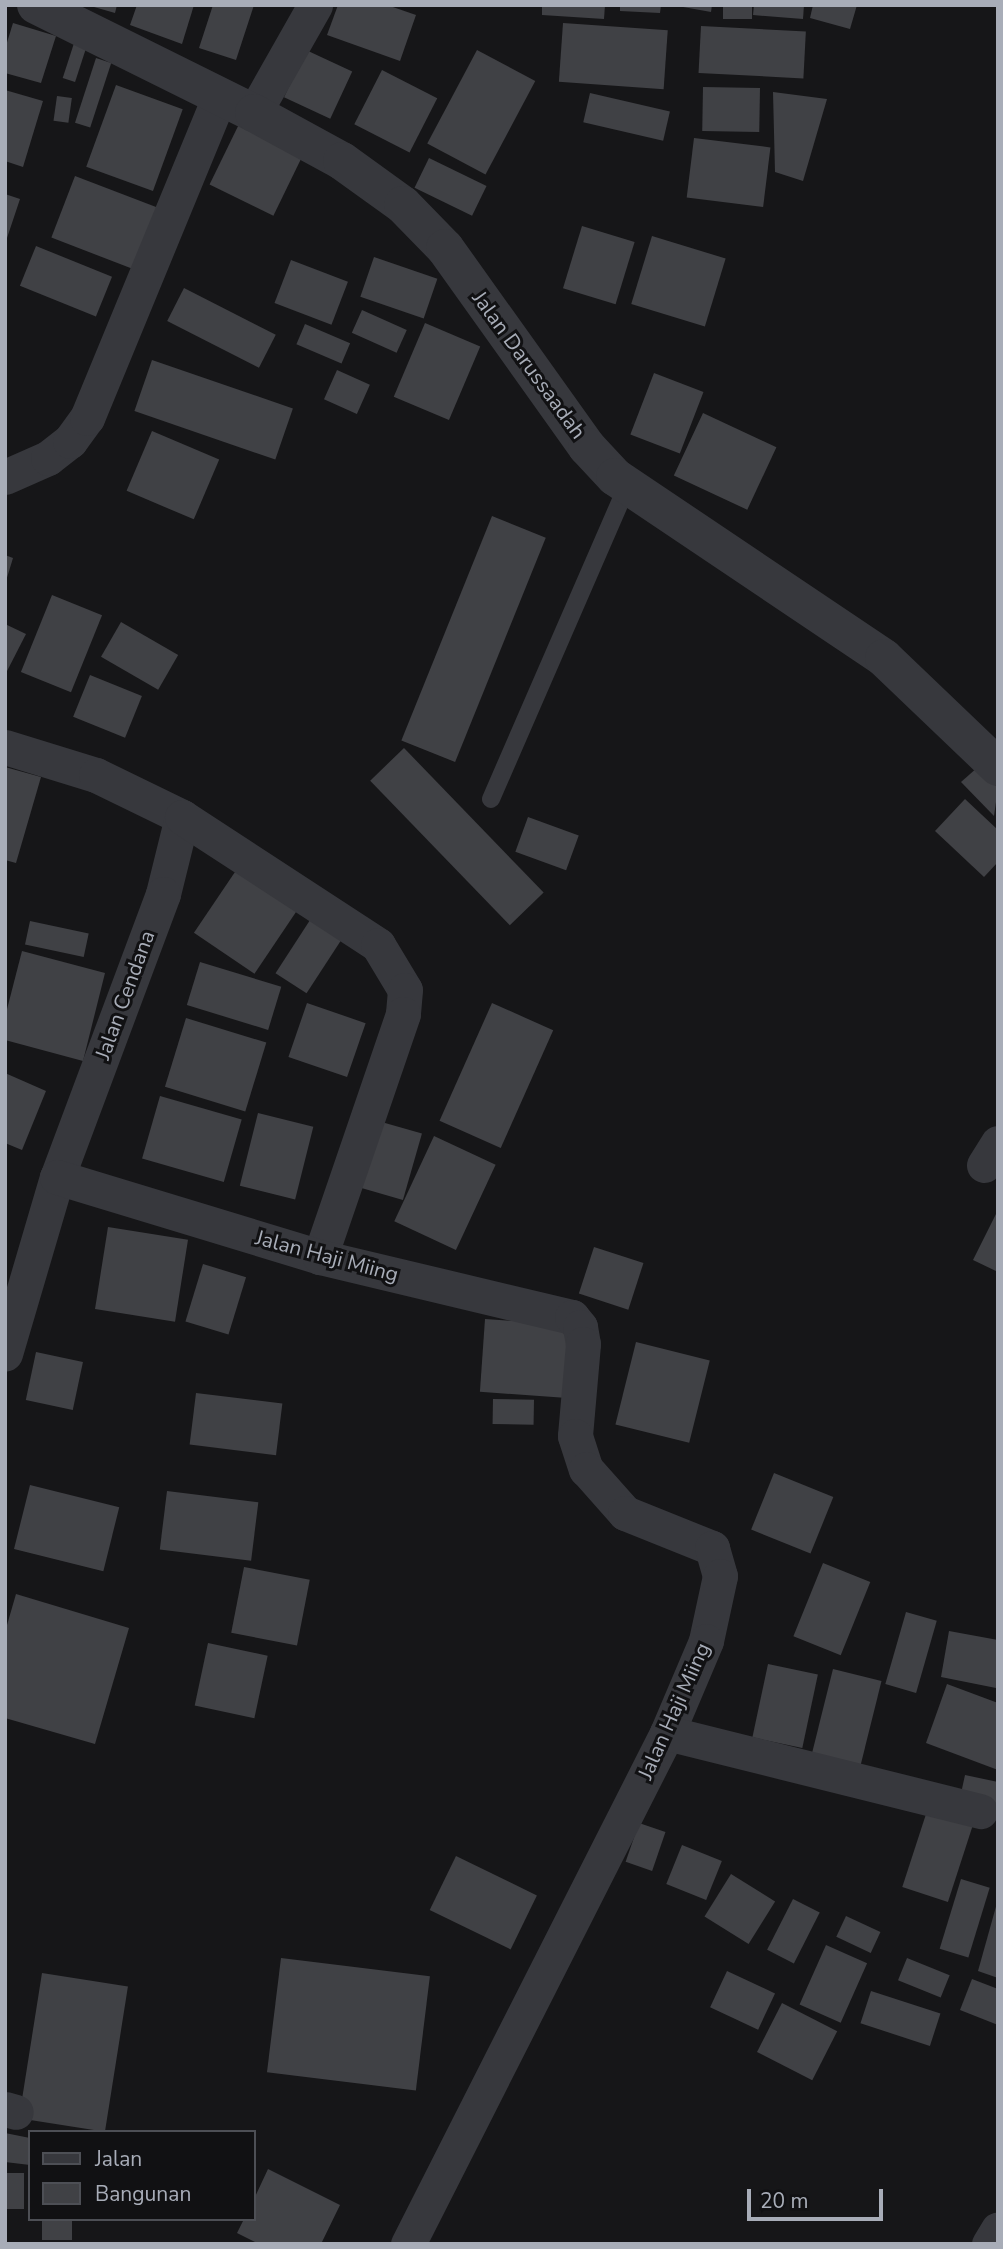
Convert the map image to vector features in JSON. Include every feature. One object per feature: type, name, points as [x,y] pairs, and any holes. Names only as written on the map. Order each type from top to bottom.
[{"type":"street","name":"Jalan Darussaadah","points":[[36,5],[254,113],[342,161],[403,205],[444,248],[587,447],[626,486],[884,658],[998,767]]},
{"type":"street","points":[[254,113],[315,5]]},
{"type":"street","points":[[5,477],[48,458],[70,441],[87,418],[220,95]]},
{"type":"street","points":[[5,747],[96,775],[182,817],[378,945],[405,990],[403,1014],[320,1257]]},
{"type":"street","name":"Jalan Cendana","points":[[5,1354],[57,1177],[163,894],[182,817]]},
{"type":"street","name":"Jalan Haji Miing","points":[[57,1177],[320,1257],[572,1317],[580,1327],[583,1344],[575,1436],[586,1469],[625,1513],[712,1548],[720,1576],[706,1642],[667,1733],[408,2244]]},
{"type":"street","points":[[667,1733],[980,1811]]},
{"type":"street","points":[[989,2244],[998,2230]]},
{"type":"lane","points":[[491,799],[626,486]]},
{"type":"building","points":[[87,5],[117,5],[115,13]]},
{"type":"building","points":[[137,5],[194,5],[182,44],[130,25]]},
{"type":"building","points":[[213,5],[254,5],[236,60],[199,48]]},
{"type":"building","points":[[338,5],[387,5],[416,15],[400,61],[327,35]]},
{"type":"building","points":[[542,5],[605,5],[604,19],[542,15]]},
{"type":"building","points":[[620,5],[661,5],[660,13],[620,11]]},
{"type":"building","points":[[672,5],[712,5],[711,12]]},
{"type":"building","points":[[723,5],[752,5],[752,19],[723,19]]},
{"type":"building","points":[[754,5],[804,5],[803,19],[753,15]]},
{"type":"building","points":[[813,5],[857,5],[850,29],[810,18]]},
{"type":"building","points":[[13,23],[56,36],[41,83],[5,73],[5,49]]},
{"type":"building","points":[[563,23],[668,30],[664,89],[559,82]]},
{"type":"building","points":[[701,26],[806,31],[803,78],[699,73]]},
{"type":"building","points":[[76,37],[88,41],[75,82],[63,78]]},
{"type":"building","points":[[306,50],[352,72],[330,119],[284,97]]},
{"type":"building","points":[[477,50],[535,81],[486,175],[427,144]]},
{"type":"building","points":[[96,58],[111,63],[90,128],[75,123]]},
{"type":"building","points":[[382,70],[437,98],[410,152],[354,124]]},
{"type":"building","points":[[116,85],[183,109],[153,191],[86,167]]},
{"type":"building","points":[[703,87],[760,88],[759,132],[702,131]]},
{"type":"building","points":[[5,90],[43,101],[23,167],[5,161]]},
{"type":"building","points":[[773,92],[827,99],[803,181],[775,172]]},
{"type":"building","points":[[590,93],[670,111],[663,141],[583,122]]},
{"type":"building","points":[[57,96],[72,98],[68,123],[54,121]]},
{"type":"building","points":[[242,118],[306,149],[273,216],[210,185]]},
{"type":"building","points":[[694,138],[770,147],[763,207],[687,198]]},
{"type":"building","points":[[429,158],[487,186],[472,216],[415,188]]},
{"type":"building","points":[[75,176],[160,209],[136,270],[51,238]]},
{"type":"building","points":[[5,194],[20,199],[6,241],[5,241]]},
{"type":"building","points":[[582,226],[635,242],[616,304],[563,288]]},
{"type":"building","points":[[652,236],[726,259],[705,326],[631,304]]},
{"type":"building","points":[[36,246],[112,277],[96,317],[20,286]]},
{"type":"building","points":[[374,257],[437,279],[424,319],[360,297]]},
{"type":"building","points":[[291,260],[348,282],[331,325],[275,303]]},
{"type":"building","points":[[184,288],[276,335],[259,368],[167,321]]},
{"type":"building","points":[[362,310],[407,330],[397,353],[352,333]]},
{"type":"building","points":[[425,323],[480,346],[449,420],[394,397]]},
{"type":"building","points":[[305,324],[350,343],[342,363],[296,344]]},
{"type":"building","points":[[152,360],[293,409],[275,460],[134,411]]},
{"type":"building","points":[[337,370],[370,385],[357,414],[324,399]]},
{"type":"building","points":[[654,373],[703,392],[680,454],[630,435]]},
{"type":"building","points":[[703,413],[776,447],[747,510],[674,476]]},
{"type":"building","points":[[152,431],[219,460],[194,519],[127,491]]},
{"type":"building","points":[[492,516],[546,538],[455,762],[401,740]]},
{"type":"building","points":[[5,555],[13,558],[6,581],[5,581]]},
{"type":"building","points":[[52,595],[102,615],[71,692],[21,672]]},
{"type":"building","points":[[121,622],[178,655],[158,690],[101,657]]},
{"type":"building","points":[[5,624],[26,634],[5,675]]},
{"type":"building","points":[[90,675],[142,696],[125,738],[73,717]]},
{"type":"building","points":[[404,748],[544,893],[510,925],[370,781]]},
{"type":"building","points":[[5,767],[41,777],[16,863],[5,860]]},
{"type":"building","points":[[978,767],[998,788],[994,816],[961,782]]},
{"type":"building","points":[[965,799],[998,830],[998,862],[984,877],[935,831]]},
{"type":"building","points":[[528,817],[579,835],[566,870],[515,852]]},
{"type":"building","points":[[237,869],[298,910],[254,974],[194,933]]},
{"type":"building","points":[[312,917],[343,937],[307,993],[276,973]]},
{"type":"building","points":[[30,921],[89,933],[84,957],[25,944]]},
{"type":"building","points":[[22,951],[105,973],[83,1061],[5,1040],[5,1017]]},
{"type":"building","points":[[200,962],[281,987],[268,1030],[187,1005]]},
{"type":"building","points":[[307,1003],[366,1023],[347,1077],[288,1057]]},
{"type":"building","points":[[492,1003],[553,1030],[501,1148],[440,1121]]},
{"type":"building","points":[[186,1018],[266,1043],[245,1111],[165,1087]]},
{"type":"building","points":[[5,1073],[46,1091],[22,1150],[5,1143]]},
{"type":"building","points":[[160,1096],[242,1119],[224,1182],[142,1158]]},
{"type":"building","points":[[258,1113],[313,1127],[295,1200],[240,1186]]},
{"type":"building","points":[[371,1119],[422,1134],[403,1200],[352,1185]]},
{"type":"building","points":[[434,1136],[496,1165],[456,1250],[394,1221]]},
{"type":"building","points":[[998,1210],[998,1272],[973,1260]]},
{"type":"building","points":[[108,1227],[188,1240],[175,1322],[95,1309]]},
{"type":"building","points":[[594,1247],[643,1263],[628,1310],[579,1294]]},
{"type":"building","points":[[203,1264],[246,1277],[228,1335],[185,1321]]},
{"type":"building","points":[[485,1319],[576,1325],[571,1398],[480,1392]]},
{"type":"building","points":[[636,1342],[710,1360],[689,1443],[615,1424]]},
{"type":"building","points":[[36,1352],[83,1362],[73,1410],[26,1400]]},
{"type":"building","points":[[196,1393],[282,1404],[276,1455],[190,1445]]},
{"type":"building","points":[[493,1399],[534,1400],[534,1425],[493,1424]]},
{"type":"building","points":[[774,1473],[833,1497],[810,1554],[751,1530]]},
{"type":"building","points":[[30,1485],[119,1507],[103,1571],[14,1549]]},
{"type":"building","points":[[167,1491],[258,1502],[251,1561],[160,1550]]},
{"type":"building","points":[[823,1563],[870,1582],[841,1655],[793,1636]]},
{"type":"building","points":[[244,1567],[310,1580],[297,1646],[231,1633]]},
{"type":"building","points":[[16,1594],[129,1628],[95,1744],[5,1718],[5,1632]]},
{"type":"building","points":[[906,1612],[937,1621],[916,1693],[885,1684]]},
{"type":"building","points":[[949,1631],[998,1640],[996,1688],[941,1677]]},
{"type":"building","points":[[208,1643],[268,1656],[254,1718],[195,1706]]},
{"type":"building","points":[[768,1664],[818,1675],[802,1748],[752,1737]]},
{"type":"building","points":[[833,1669],[882,1681],[859,1769],[811,1757]]},
{"type":"building","points":[[947,1684],[998,1703],[998,1770],[926,1743]]},
{"type":"building","points":[[965,1775],[998,1782],[998,1807],[960,1798]]},
{"type":"building","points":[[927,1811],[973,1826],[948,1902],[902,1887]]},
{"type":"building","points":[[639,1823],[665,1832],[652,1871],[626,1862]]},
{"type":"building","points":[[682,1845],[722,1861],[706,1900],[666,1884]]},
{"type":"building","points":[[456,1856],[537,1895],[511,1949],[430,1910]]},
{"type":"building","points":[[731,1874],[775,1902],[749,1944],[705,1916]]},
{"type":"building","points":[[961,1879],[990,1888],[968,1958],[940,1949]]},
{"type":"building","points":[[793,1899],[820,1913],[794,1963],[767,1950]]},
{"type":"building","points":[[998,1903],[998,1978],[978,1971]]},
{"type":"building","points":[[846,1916],[880,1932],[871,1953],[836,1937]]},
{"type":"building","points":[[826,1945],[867,1963],[841,2023],[800,2004]]},
{"type":"building","points":[[281,1958],[430,1976],[416,2090],[267,2072]]},
{"type":"building","points":[[907,1958],[950,1975],[941,1997],[898,1980]]},
{"type":"building","points":[[727,1971],[775,1993],[758,2030],[710,2007]]},
{"type":"building","points":[[42,1973],[128,1987],[105,2130],[19,2118]]},
{"type":"building","points":[[972,1979],[998,1989],[998,2025],[960,2010]]},
{"type":"building","points":[[871,1991],[940,2014],[930,2046],[860,2023]]},
{"type":"building","points":[[782,2003],[837,2031],[812,2080],[757,2052]]},
{"type":"building","points":[[5,2133],[28,2138],[28,2165],[5,2162]]},
{"type":"building","points":[[268,2169],[340,2205],[321,2244],[259,2244],[237,2233],[243,2221],[256,2221],[256,2195]]},
{"type":"building","points":[[5,2173],[24,2173],[24,2209],[5,2209]]},
{"type":"building","points":[[42,2221],[72,2221],[72,2240],[42,2240]]}]
